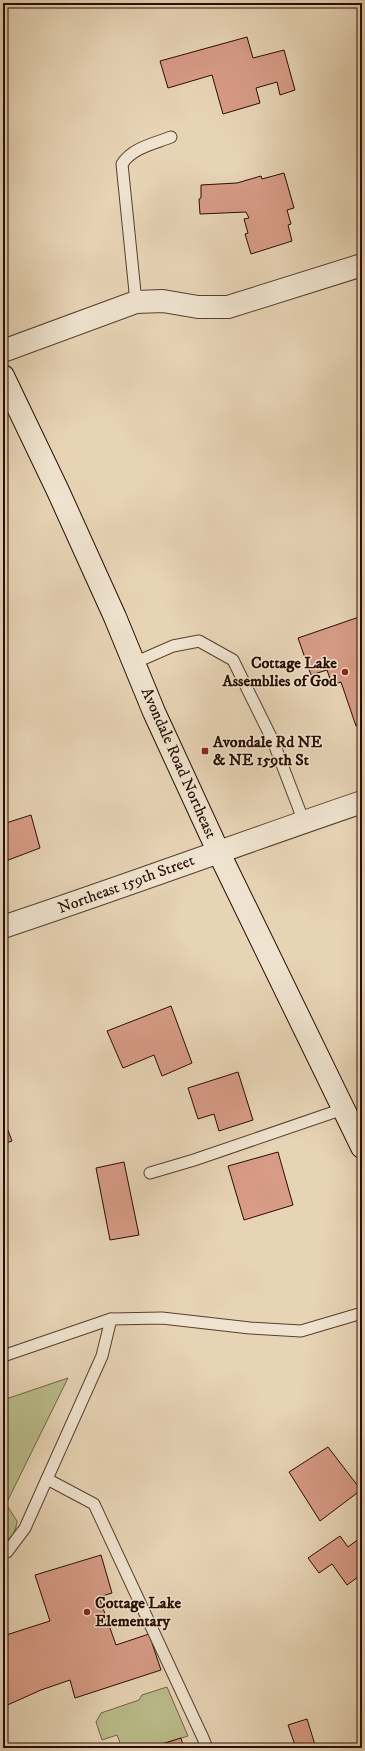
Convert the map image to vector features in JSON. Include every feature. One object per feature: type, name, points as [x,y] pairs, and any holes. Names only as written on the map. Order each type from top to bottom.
[{"type":"main road","points":[[3,351],[136,302],[162,301],[198,307],[228,307],[362,265]]},
{"type":"main road","name":"Avondale Road Northeast","points":[[3,376],[58,491],[154,712],[218,851],[362,1147]]},
{"type":"main road","name":"Northeast 159th Street","points":[[3,926],[96,896],[218,851],[362,802]]},
{"type":"lane","points":[[136,302],[122,164],[128,155],[171,137]]},
{"type":"lane","points":[[134,663],[173,646],[199,641],[234,660],[273,741],[304,822]]},
{"type":"lane","points":[[150,1173],[194,1160],[343,1109]]},
{"type":"lane","points":[[3,1356],[111,1319],[162,1318],[302,1332],[362,1313]]},
{"type":"lane","points":[[3,1553],[7,1552],[25,1528],[102,1356],[111,1319]]},
{"type":"lane","points":[[47,1479],[94,1504],[207,1748]]},
{"type":"green space","points":[[68,1378],[6,1504],[17,1521],[13,1534],[3,1543],[3,1400]]},
{"type":"green space","points":[[167,1687],[188,1736],[149,1748],[122,1748],[117,1735],[102,1740],[96,1722],[101,1713],[139,1700],[142,1695]]},
{"type":"building","points":[[247,37],[253,58],[284,50],[295,90],[280,95],[277,82],[256,88],[260,103],[223,114],[212,75],[168,88],[160,61]]},
{"type":"building","points":[[284,173],[294,208],[287,210],[291,224],[288,225],[292,241],[251,254],[245,234],[248,233],[244,219],[249,218],[246,212],[200,214],[199,199],[201,198],[201,185],[237,183],[261,176],[262,179]]},
{"type":"building","name":"Cottage Lake Assemblies of God","points":[[362,616],[362,724],[356,726],[341,682],[332,685],[327,670],[311,675],[298,638]]},
{"type":"building","points":[[31,815],[40,848],[3,862],[3,824]]},
{"type":"building","points":[[171,1006],[192,1063],[162,1076],[154,1055],[123,1068],[107,1031]]},
{"type":"building","points":[[238,1072],[253,1120],[219,1131],[214,1114],[198,1119],[188,1088]]},
{"type":"building","points":[[3,1117],[12,1141],[3,1144]]},
{"type":"building","points":[[278,1152],[293,1205],[244,1220],[228,1166]]},
{"type":"building","points":[[124,1162],[139,1235],[110,1240],[96,1168]]},
{"type":"building","points":[[328,1447],[361,1490],[320,1521],[289,1472]]},
{"type":"building","points":[[340,1536],[348,1547],[360,1538],[362,1541],[362,1574],[347,1585],[332,1564],[319,1573],[308,1558]]},
{"type":"building","points":[[101,1555],[112,1593],[99,1597],[116,1645],[149,1634],[161,1670],[75,1698],[70,1680],[41,1690],[3,1707],[3,1636],[50,1621],[35,1575]]},
{"type":"building","points":[[307,1719],[316,1748],[296,1748],[288,1725]]},
{"type":"building","points":[[181,1738],[184,1748],[149,1748]]},
{"type":"place","name":"Cottage Lake Assemblies of God","points":[[345,672]]},
{"type":"place","name":"Avondale Rd NE & NE 159th St","points":[[205,751]]},
{"type":"place","name":"Cottage Lake Elementary","points":[[87,1612]]}]
